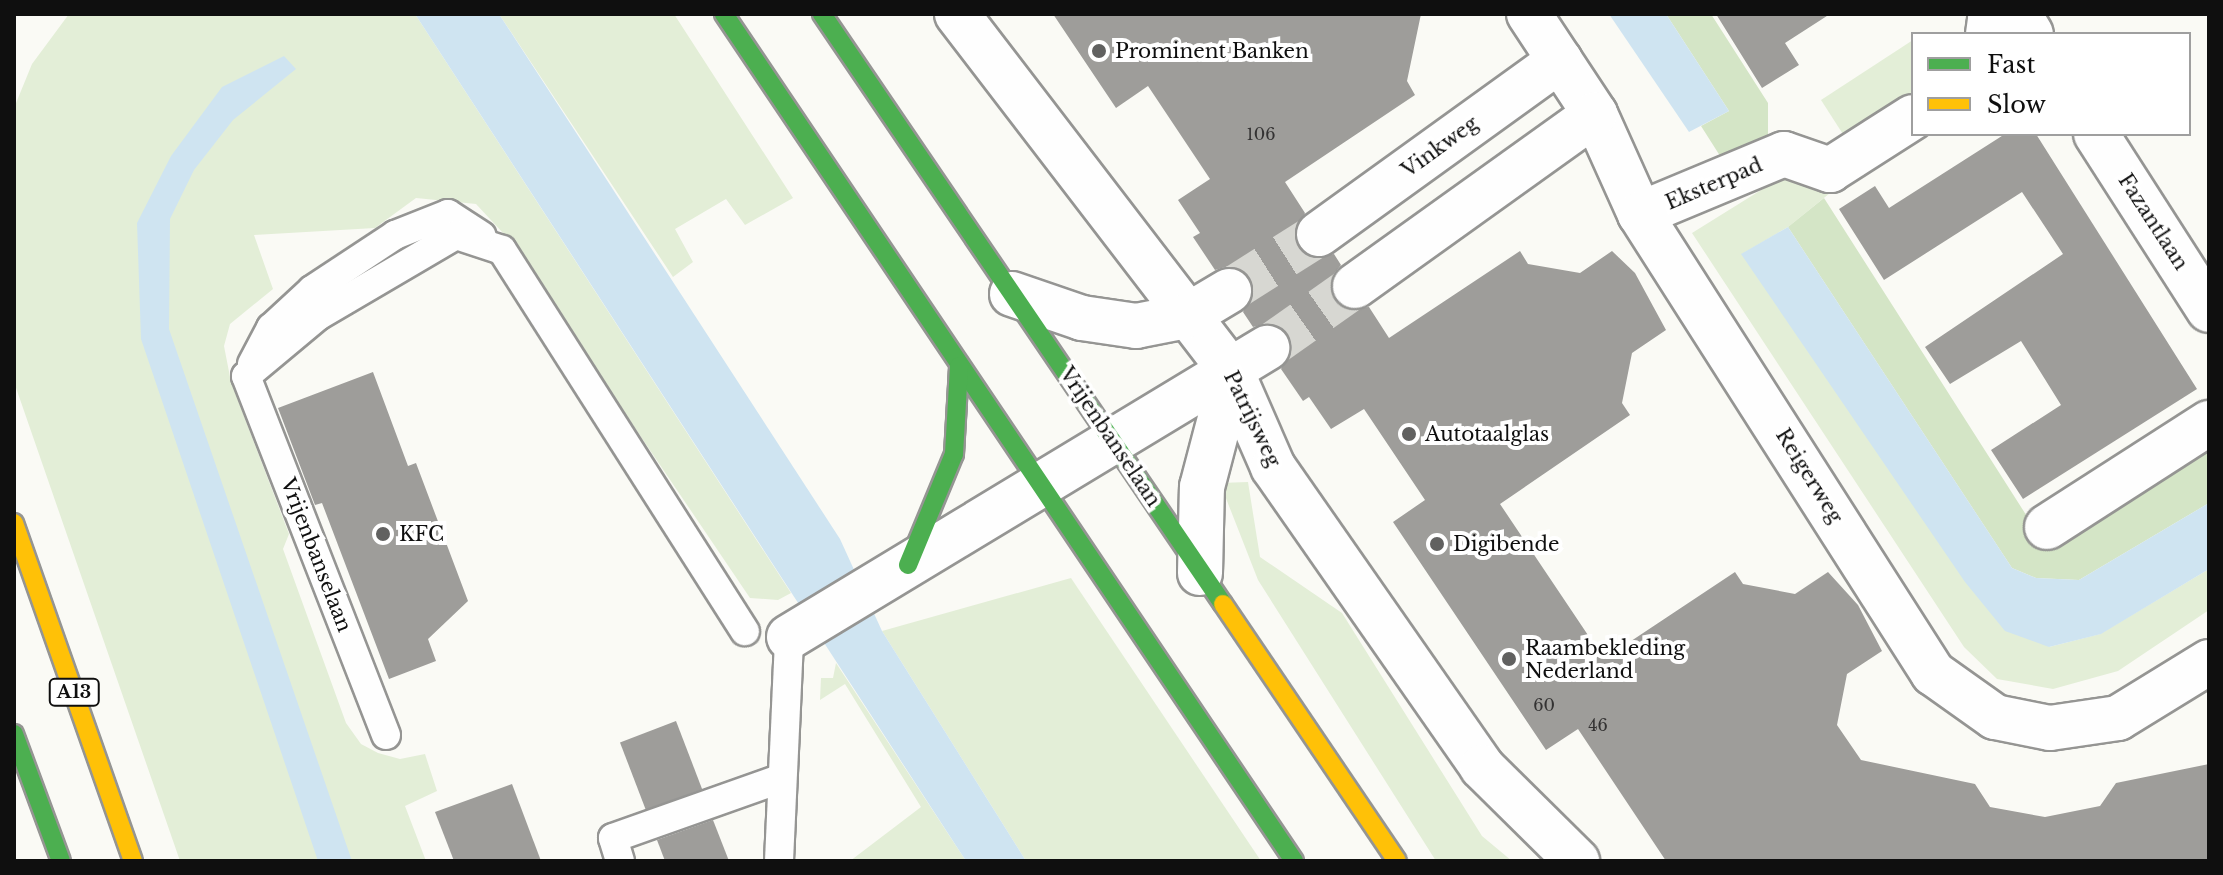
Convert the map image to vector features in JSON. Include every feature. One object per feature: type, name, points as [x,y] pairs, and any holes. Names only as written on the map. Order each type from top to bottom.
[{"type":"main road","points":[[724,14],[1294,861]]},
{"type":"main road","name":"Vrijenbanselaan","points":[[822,14],[1397,861]]},
{"type":"main road","points":[[900,570],[954,454],[959,366]]},
{"type":"main road","name":"A13","points":[[14,523],[133,861]]},
{"type":"main road","points":[[14,734],[61,861]]},
{"type":"street","name":"Patrijsweg","points":[[957,14],[1232,373],[1273,467],[1482,767],[1577,861]]},
{"type":"street","name":"Reigerweg","points":[[1529,14],[1595,114],[1640,214],[1933,673],[1969,704],[2020,725],[2084,727],[2118,718],[2209,662]]},
{"type":"street","points":[[1988,32],[1990,19],[1998,14]]},
{"type":"street","points":[[2019,14],[2030,32]]},
{"type":"street","name":"Vinkweg","points":[[1319,234],[1560,60]]},
{"type":"street","points":[[1355,286],[1595,114]]},
{"type":"street","name":"Eksterpad","points":[[1640,214],[1784,154],[1830,170],[1911,118]]},
{"type":"street","name":"Fazantlaan","points":[[2097,136],[2209,310]]},
{"type":"street","points":[[1012,294],[1082,318],[1122,324],[1187,316],[1229,291]]},
{"type":"street","points":[[797,632],[1112,438],[1232,373],[1267,348]]},
{"type":"street","points":[[1200,573],[1202,487],[1232,373]]},
{"type":"street","points":[[2047,527],[2209,423]]},
{"type":"lane","name":"Vrijenbanselaan","points":[[386,735],[246,376],[318,316],[456,235],[502,250],[745,631]]},
{"type":"lane","points":[[779,861],[782,778],[797,632]]},
{"type":"lane","points":[[620,861],[613,838],[782,778]]},
{"type":"green space","points":[[69,14],[415,14],[791,593],[778,600],[750,598],[503,233],[476,204],[416,198],[375,228],[254,235],[273,289],[230,324],[224,346],[231,382],[289,534],[283,549],[346,723],[361,744],[378,753],[400,759],[425,754],[437,791],[405,806],[426,861],[180,861],[14,382],[14,108],[32,64]]},
{"type":"green space","points":[[499,14],[674,14],[793,198],[745,225],[726,199],[675,229],[693,262],[673,277]]},
{"type":"green space","points":[[1666,14],[1711,14],[1768,103],[1768,146],[1729,170],[1701,126],[1729,111]]},
{"type":"green space","points":[[1911,41],[1911,100],[1848,142],[1821,100]]},
{"type":"green space","points":[[1787,174],[1799,185],[1821,180],[1830,193],[1788,227],[1742,254],[2049,647],[2100,634],[2209,569],[2209,610],[2118,671],[2053,689],[1997,679],[1964,647],[1692,233]]},
{"type":"green space","points":[[1824,198],[2044,543],[2209,446],[2209,503],[2079,580],[2036,578],[2012,568],[1788,227]]},
{"type":"green space","points":[[1248,482],[1260,557],[1342,613],[1482,836],[1512,861],[1436,861],[1258,580],[1220,483]]},
{"type":"green space","points":[[1071,578],[1261,861],[1026,861],[882,631]]},
{"type":"green space","points":[[836,663],[966,861],[850,861],[921,807],[845,684],[820,700],[821,678],[833,678]]},
{"type":"water","points":[[415,14],[499,14],[840,539],[882,631],[1026,861],[966,861]]},
{"type":"water","points":[[1609,14],[1666,14],[1729,111],[1689,132]]},
{"type":"water","points":[[284,56],[296,69],[233,120],[194,170],[170,219],[169,329],[352,861],[318,861],[141,339],[137,223],[171,156],[222,87]]},
{"type":"water","points":[[1788,227],[2012,568],[2036,578],[2079,580],[2209,503],[2209,569],[2101,634],[2049,647],[2005,631],[1965,582],[1741,254]]},
{"type":"building","points":[[1053,14],[1421,14],[1407,81],[1415,95],[1285,182],[1305,213],[1294,237],[1310,257],[1334,254],[1341,265],[1332,276],[1334,300],[1345,309],[1369,307],[1389,338],[1520,251],[1528,264],[1580,273],[1612,251],[1635,273],[1666,330],[1632,353],[1622,403],[1630,415],[1500,504],[1604,659],[1735,572],[1743,584],[1795,594],[1828,572],[1858,605],[1882,651],[1847,674],[1837,725],[1861,760],[1975,784],[1990,807],[2045,817],[2100,806],[2116,783],[2209,764],[2209,861],[1666,861],[1578,729],[1546,750],[1393,522],[1425,500],[1364,409],[1331,429],[1309,397],[1303,401],[1281,369],[1292,348],[1288,334],[1267,323],[1253,327],[1243,312],[1254,291],[1250,278],[1229,266],[1215,270],[1193,237],[1200,233],[1178,200],[1210,179],[1148,86],[1116,108]]},
{"type":"building","points":[[1716,14],[1830,14],[1785,43],[1799,65],[1762,88]]},
{"type":"building","points":[[2002,136],[2037,136],[2197,389],[2023,499],[1991,450],[2061,405],[2021,341],[1950,384],[1925,347],[2063,254],[2022,192],[1884,280],[1839,209],[1875,186],[1889,208]]},
{"type":"building","points":[[373,372],[408,466],[416,463],[468,601],[428,639],[436,661],[389,679],[322,503],[315,505],[278,408]]},
{"type":"building","points":[[676,721],[702,789],[646,811],[620,743]]},
{"type":"building","points":[[512,784],[541,861],[454,861],[435,812]]},
{"type":"building","points":[[713,820],[729,861],[665,861],[657,840]]},
{"type":"tunnel","points":[[1229,291],[1319,234]]},
{"type":"tunnel","points":[[1267,348],[1355,286]]},
{"type":"traffic: fast","points":[[724,14],[1294,861]]},
{"type":"traffic: fast","points":[[822,14],[1223,604]]},
{"type":"traffic: fast","points":[[908,565],[954,454],[959,366]]},
{"type":"traffic: fast","points":[[14,734],[61,861]]},
{"type":"traffic: slow","points":[[14,523],[133,861]]},
{"type":"traffic: slow","points":[[1223,604],[1397,861]]},
{"type":"place","name":"Prominent Banken","points":[[1099,51]]},
{"type":"place","name":"Autotaalglas","points":[[1409,434]]},
{"type":"place","name":"KFC","points":[[383,534]]},
{"type":"place","name":"Digibende","points":[[1437,544]]},
{"type":"place","name":"Raambekleding Nederland","points":[[1509,659]]}]
